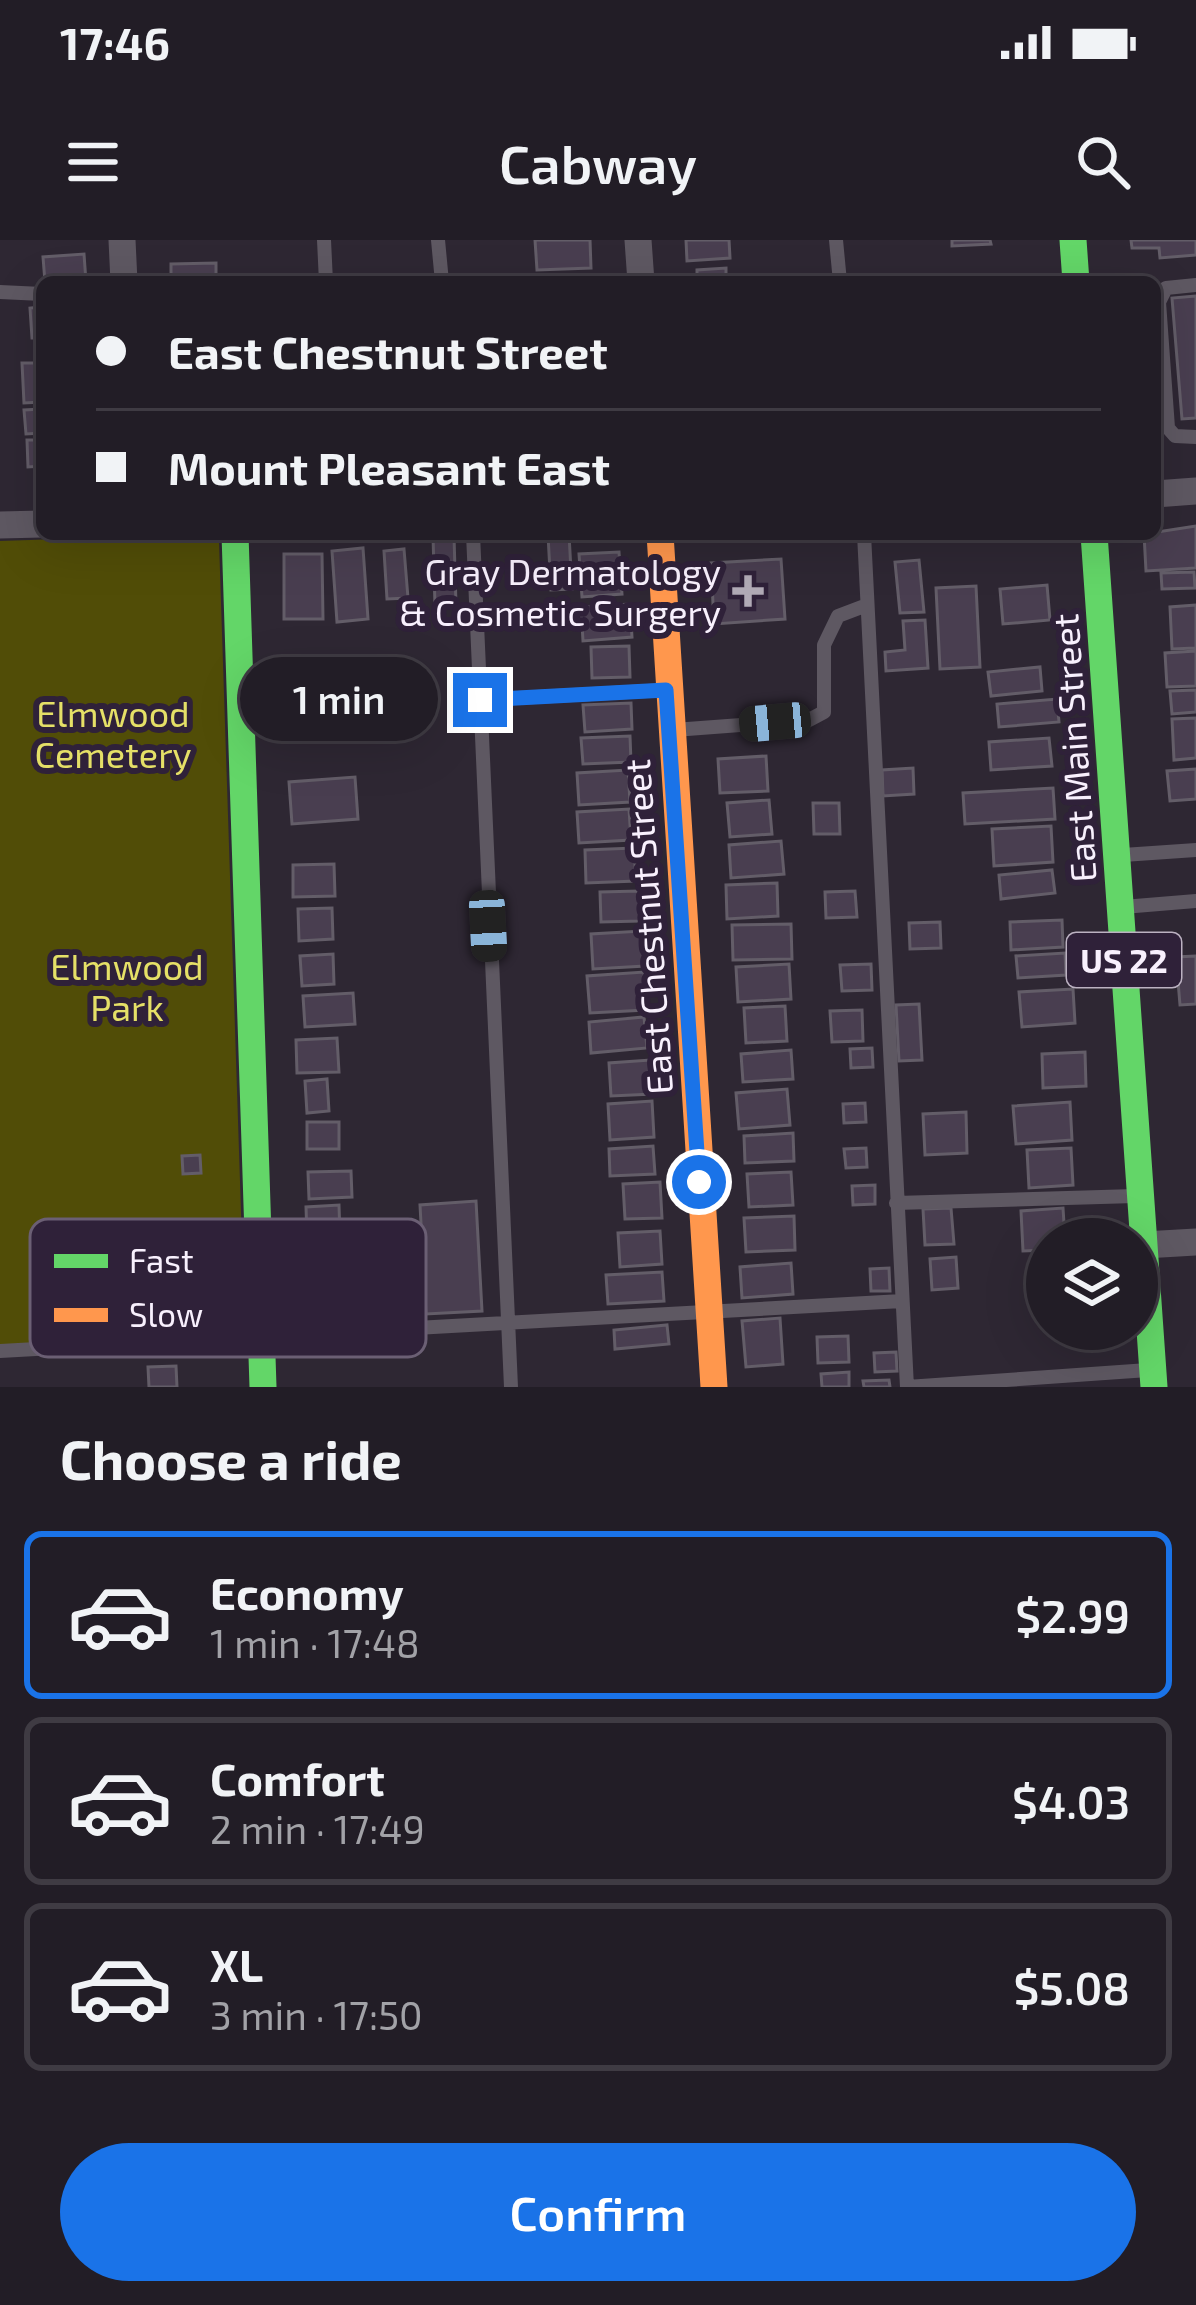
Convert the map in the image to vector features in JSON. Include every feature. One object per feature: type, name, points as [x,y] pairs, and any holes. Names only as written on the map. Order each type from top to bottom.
[{"type":"street","points":[[122,240],[124,276]]},
{"type":"street","points":[[638,240],[641,276]]},
{"type":"street","points":[[1072,240],[1075,276]]},
{"type":"street","points":[[1161,494],[1196,491]]},
{"type":"street","points":[[0,525],[36,524]]},
{"type":"street","points":[[235,540],[257,1219]]},
{"type":"street","name":"East Chestnut Street","points":[[660,540],[666,690],[714,1387]]},
{"type":"street","name":"East Main Street","points":[[1094,540],[1142,1218]]},
{"type":"street","points":[[1158,1244],[1196,1242]]},
{"type":"street","points":[[262,1357],[263,1387]]},
{"type":"lane","points":[[324,240],[326,276]]},
{"type":"lane","points":[[438,240],[441,276]]},
{"type":"lane","points":[[836,240],[839,276]]},
{"type":"lane","points":[[1161,294],[1166,288],[1196,285]]},
{"type":"lane","points":[[0,292],[36,294]]},
{"type":"lane","points":[[1161,418],[1175,436],[1196,437]]},
{"type":"lane","points":[[473,540],[511,1387]]},
{"type":"lane","points":[[864,540],[907,1387],[1154,1378]]},
{"type":"lane","points":[[670,730],[809,720],[824,712],[824,645],[838,616],[867,605]]},
{"type":"lane","points":[[480,700],[666,690]]},
{"type":"lane","points":[[1116,856],[1196,850]]},
{"type":"lane","points":[[1120,907],[1196,902]]},
{"type":"lane","points":[[896,1203],[1141,1195]]},
{"type":"lane","points":[[426,1327],[902,1300]]},
{"type":"lane","points":[[0,1351],[30,1349]]},
{"type":"green space","points":[[0,541],[219,541],[241,1219],[30,1219],[30,1345],[0,1346]]},
{"type":"building","points":[[535,240],[590,240],[591,268],[537,270]]},
{"type":"building","points":[[686,240],[729,240],[730,258],[687,261]]},
{"type":"building","points":[[952,240],[990,240],[991,244],[952,246]]},
{"type":"building","points":[[1131,240],[1196,240],[1196,255],[1160,258],[1159,248],[1132,248]]},
{"type":"building","points":[[84,254],[86,276],[45,276],[43,257]]},
{"type":"building","points":[[216,263],[216,276],[171,276],[171,264]]},
{"type":"building","points":[[726,268],[726,276],[697,276],[697,270]]},
{"type":"building","points":[[1196,296],[1196,418],[1182,419],[1172,298]]},
{"type":"building","points":[[30,308],[36,308],[36,338],[32,338]]},
{"type":"building","points":[[22,363],[36,363],[36,402],[24,403]]},
{"type":"building","points":[[36,409],[36,433],[26,434],[24,410]]},
{"type":"building","points":[[27,440],[36,440],[36,466],[28,467]]},
{"type":"building","points":[[1196,526],[1196,568],[1146,571],[1144,540],[1161,540],[1161,531]]},
{"type":"building","points":[[433,540],[454,540],[456,605],[435,606]]},
{"type":"building","points":[[548,540],[569,540],[572,589],[551,590]]},
{"type":"building","points":[[363,548],[368,619],[337,622],[332,551]]},
{"type":"building","points":[[404,549],[408,598],[387,599],[384,551]]},
{"type":"building","points":[[619,552],[622,594],[582,597],[579,554]]},
{"type":"building","points":[[284,554],[322,554],[323,619],[284,619]]},
{"type":"building","name":"Gray Dermatology & Cosmetic Surgery","points":[[781,559],[785,619],[714,624],[711,563]]},
{"type":"building","points":[[919,560],[924,612],[900,613],[895,562]]},
{"type":"building","points":[[1194,572],[1195,588],[1162,589],[1161,573]]},
{"type":"building","points":[[1047,585],[1050,620],[1003,624],[1000,589]]},
{"type":"building","points":[[976,586],[980,667],[940,669],[936,588]]},
{"type":"building","points":[[630,604],[632,637],[583,641],[581,607]]},
{"type":"building","points":[[1196,605],[1196,648],[1172,649],[1170,607]]},
{"type":"building","points":[[925,620],[928,668],[886,671],[885,652],[905,650],[903,621]]},
{"type":"building","points":[[629,646],[630,677],[592,678],[591,647]]},
{"type":"building","points":[[1196,651],[1196,686],[1167,687],[1165,653]]},
{"type":"building","points":[[345,665],[348,706],[284,710],[282,669]]},
{"type":"building","points":[[1040,667],[1042,691],[991,696],[988,672]]},
{"type":"building","points":[[1196,690],[1196,712],[1172,714],[1170,691]]},
{"type":"building","points":[[1057,699],[1059,722],[999,727],[997,704]]},
{"type":"building","points":[[631,703],[632,729],[585,732],[583,705]]},
{"type":"building","points":[[1196,718],[1196,758],[1174,760],[1172,719]]},
{"type":"building","points":[[630,736],[631,762],[583,764],[581,738]]},
{"type":"building","points":[[1049,738],[1052,766],[991,770],[989,742]]},
{"type":"building","points":[[766,756],[768,791],[720,793],[718,759]]},
{"type":"building","points":[[913,768],[914,794],[883,796],[882,770]]},
{"type":"building","points":[[1196,769],[1196,799],[1170,801],[1167,771]]},
{"type":"building","points":[[628,770],[630,802],[579,805],[577,773]]},
{"type":"building","points":[[355,777],[358,819],[292,824],[289,782]]},
{"type":"building","points":[[1053,788],[1055,819],[965,824],[963,793]]},
{"type":"building","points":[[769,800],[772,834],[730,837],[727,803]]},
{"type":"building","points":[[813,803],[839,803],[840,834],[814,834]]},
{"type":"building","points":[[629,809],[631,840],[579,843],[577,812]]},
{"type":"building","points":[[1051,826],[1053,862],[994,866],[992,829]]},
{"type":"building","points":[[781,841],[784,874],[731,878],[729,845]]},
{"type":"building","points":[[634,848],[636,881],[586,883],[585,850]]},
{"type":"building","points":[[334,864],[335,896],[293,897],[293,865]]},
{"type":"building","points":[[1052,870],[1055,893],[1001,899],[999,875]]},
{"type":"building","points":[[777,883],[778,916],[727,919],[726,885]]},
{"type":"building","points":[[639,891],[640,921],[601,922],[600,892]]},
{"type":"building","points":[[855,891],[857,917],[826,918],[825,892]]},
{"type":"building","points":[[332,908],[333,939],[299,941],[298,909]]},
{"type":"building","points":[[1062,920],[1063,947],[1011,950],[1010,922]]},
{"type":"building","points":[[940,922],[941,948],[910,949],[909,923]]},
{"type":"building","points":[[791,924],[792,959],[733,960],[732,925]]},
{"type":"building","points":[[642,931],[645,966],[593,969],[591,934]]},
{"type":"building","points":[[1065,953],[1066,975],[1018,978],[1016,956]]},
{"type":"building","points":[[333,954],[334,984],[302,986],[300,956]]},
{"type":"building","points":[[1196,956],[1196,1004],[1180,1005],[1176,957]]},
{"type":"building","points":[[789,964],[791,999],[738,1002],[736,967]]},
{"type":"building","points":[[871,964],[872,990],[842,991],[840,965]]},
{"type":"building","points":[[644,972],[646,1010],[590,1013],[587,976]]},
{"type":"building","points":[[1073,989],[1075,1023],[1022,1027],[1019,992]]},
{"type":"building","points":[[353,993],[355,1024],[305,1027],[303,996]]},
{"type":"building","points":[[919,1004],[922,1060],[899,1061],[896,1005]]},
{"type":"building","points":[[785,1006],[787,1041],[746,1043],[744,1008]]},
{"type":"building","points":[[862,1010],[863,1041],[832,1042],[830,1011]]},
{"type":"building","points":[[644,1017],[647,1048],[591,1053],[589,1022]]},
{"type":"building","points":[[337,1038],[339,1072],[297,1073],[296,1040]]},
{"type":"building","points":[[872,1048],[873,1067],[851,1068],[850,1049]]},
{"type":"building","points":[[791,1050],[793,1079],[743,1082],[741,1054]]},
{"type":"building","points":[[1085,1052],[1086,1086],[1043,1088],[1042,1054]]},
{"type":"building","points":[[650,1060],[653,1094],[611,1096],[609,1063]]},
{"type":"building","points":[[327,1079],[329,1111],[307,1113],[305,1081]]},
{"type":"building","points":[[787,1089],[790,1125],[739,1129],[736,1093]]},
{"type":"building","points":[[652,1101],[654,1137],[610,1140],[608,1104]]},
{"type":"building","points":[[1070,1102],[1072,1140],[1016,1144],[1013,1106]]},
{"type":"building","points":[[865,1103],[866,1122],[844,1123],[843,1104]]},
{"type":"building","points":[[966,1112],[967,1153],[925,1155],[923,1114]]},
{"type":"building","points":[[307,1122],[339,1122],[339,1149],[307,1149]]},
{"type":"building","points":[[793,1133],[794,1161],[745,1163],[744,1136]]},
{"type":"building","points":[[653,1146],[655,1174],[610,1176],[609,1149]]},
{"type":"building","points":[[866,1148],[867,1167],[846,1168],[844,1149]]},
{"type":"building","points":[[1071,1148],[1073,1185],[1029,1188],[1027,1150]]},
{"type":"building","points":[[200,1155],[201,1173],[183,1174],[182,1156]]},
{"type":"building","points":[[351,1171],[352,1197],[309,1199],[308,1172]]},
{"type":"building","points":[[791,1172],[793,1205],[749,1207],[747,1174]]},
{"type":"building","points":[[660,1182],[662,1218],[625,1219],[623,1184]]},
{"type":"building","points":[[875,1185],[875,1204],[853,1205],[852,1186]]},
{"type":"building","points":[[476,1201],[482,1311],[426,1314],[426,1219],[421,1219],[420,1205]]},
{"type":"building","points":[[339,1205],[339,1219],[306,1219],[306,1207]]},
{"type":"building","points":[[951,1208],[954,1244],[925,1245],[923,1209]]},
{"type":"building","points":[[1063,1208],[1064,1218],[1026,1218],[1023,1251],[1021,1211]]},
{"type":"building","points":[[794,1216],[795,1250],[746,1252],[744,1218]]},
{"type":"building","points":[[660,1231],[662,1264],[620,1267],[618,1233]]},
{"type":"building","points":[[956,1257],[958,1288],[932,1290],[930,1259]]},
{"type":"building","points":[[791,1263],[793,1294],[742,1298],[740,1267]]},
{"type":"building","points":[[889,1268],[890,1291],[871,1291],[870,1269]]},
{"type":"building","points":[[662,1272],[664,1301],[608,1304],[606,1275]]},
{"type":"building","points":[[780,1318],[783,1364],[746,1367],[742,1321]]},
{"type":"building","points":[[667,1325],[669,1344],[615,1349],[614,1330]]},
{"type":"building","points":[[848,1336],[849,1362],[818,1363],[817,1337]]},
{"type":"building","points":[[896,1352],[897,1371],[875,1372],[874,1353]]},
{"type":"building","points":[[176,1366],[177,1387],[149,1387],[148,1367]]},
{"type":"building","points":[[849,1372],[849,1387],[822,1387],[821,1374]]},
{"type":"building","points":[[889,1380],[890,1387],[864,1387],[863,1381]]},
{"type":"traffic: fast","points":[[1073,240],[1076,276]]},
{"type":"traffic: fast","points":[[235,540],[257,1219]]},
{"type":"traffic: fast","points":[[1094,540],[1154,1387]]},
{"type":"traffic: fast","points":[[262,1357],[263,1387]]},
{"type":"traffic: slow","points":[[660,540],[714,1387]]},
{"type":"place","name":"Gray Dermatology & Cosmetic Surgery","points":[[748,591]]},
{"type":"route","points":[[480,700],[666,690],[699,1182]]},
{"type":"park label","name":"Elmwood Cemetery","points":[[113,732]]},
{"type":"park label","name":"Elmwood Park","points":[[127,986]]}]
